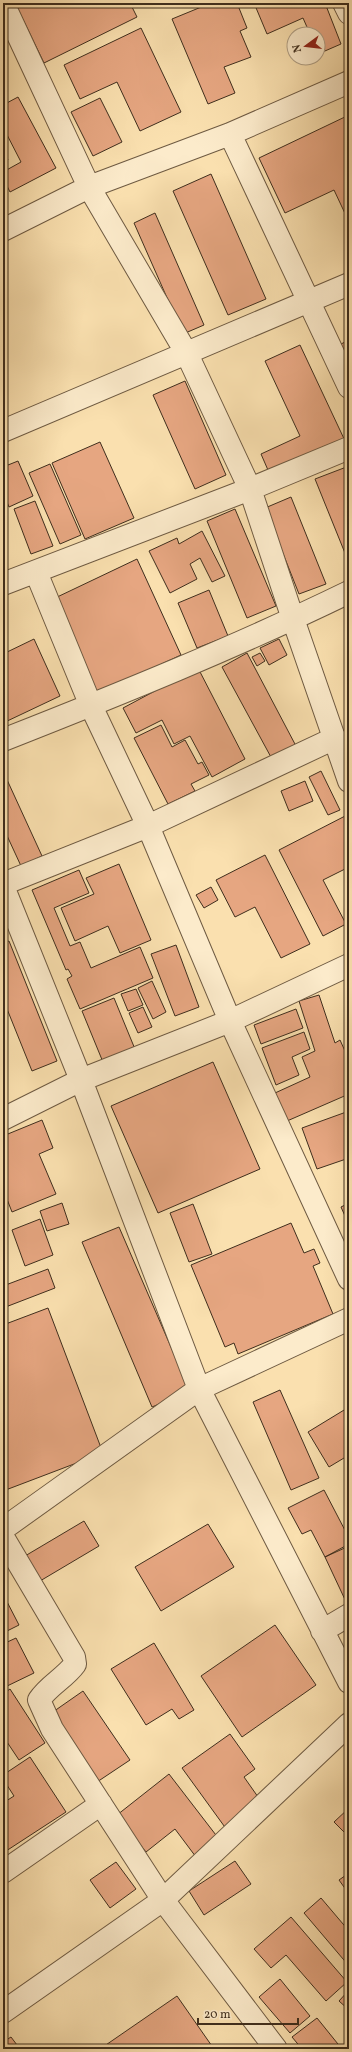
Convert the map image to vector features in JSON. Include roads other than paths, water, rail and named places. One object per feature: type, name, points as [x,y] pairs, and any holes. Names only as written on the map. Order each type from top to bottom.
[{"type":"street","points":[[3,3],[89,187],[187,354],[250,489],[293,620],[349,781]]},
{"type":"street","points":[[344,3],[349,13]]},
{"type":"street","points":[[3,230],[89,187],[230,134],[349,82]]},
{"type":"street","points":[[230,134],[349,387]]},
{"type":"street","points":[[3,431],[349,284]]},
{"type":"street","points":[[3,584],[250,489],[349,448]]},
{"type":"street","points":[[36,572],[91,706],[148,826],[230,1021],[349,1279]]},
{"type":"street","points":[[3,740],[91,706],[293,620],[349,592]]},
{"type":"street","points":[[335,738],[148,826],[3,885],[81,1080],[199,1388],[349,1682]]},
{"type":"street","points":[[3,1119],[81,1080],[230,1021],[349,965]]},
{"type":"street","points":[[3,1529],[199,1388],[349,1319]]},
{"type":"street","points":[[3,1537],[74,1657],[75,1664],[70,1672],[44,1691],[39,1700],[52,1729],[163,1900],[276,2049]]},
{"type":"street","points":[[322,1631],[349,1615]]},
{"type":"street","points":[[3,2012],[163,1900],[349,1724]]},
{"type":"street","points":[[3,1872],[101,1804]]}]
